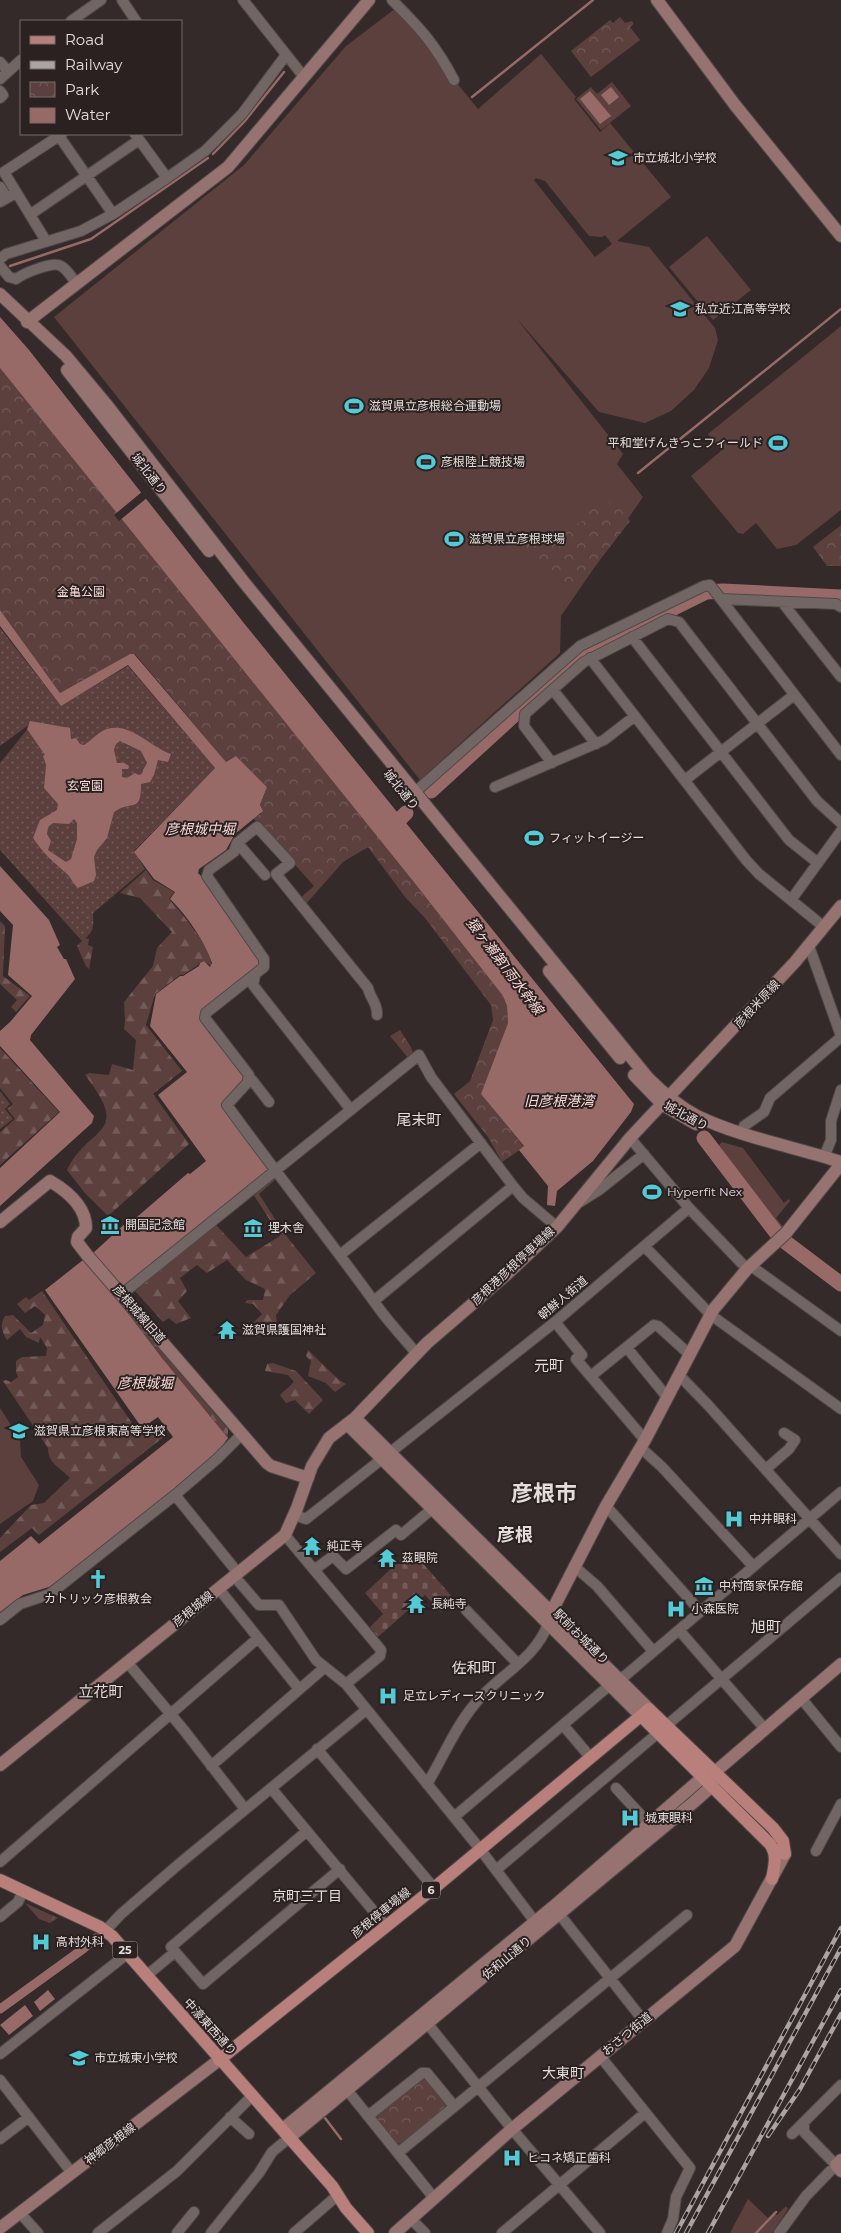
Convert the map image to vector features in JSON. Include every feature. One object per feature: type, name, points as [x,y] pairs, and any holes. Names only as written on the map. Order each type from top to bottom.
[{"type":"main road","points":[[27,322],[228,168],[369,0]]},
{"type":"main road","points":[[657,0],[735,104],[841,236]]},
{"type":"main road","name":"城北通り","points":[[0,294],[27,322],[66,356],[106,404],[243,581],[648,1078],[674,1113],[715,1132],[840,1166]]},
{"type":"main road","name":"城北通り","points":[[27,322],[407,798],[642,1084],[666,1102],[697,1116],[824,1157],[840,1166]]},
{"type":"main road","name":"彦根米原線","points":[[666,1102],[809,946],[841,906]]},
{"type":"main road","name":"彦根港彦根停車場線","points":[[351,1421],[427,1343],[522,1261],[557,1226],[630,1138],[666,1102]]},
{"type":"main road","points":[[550,1619],[606,1506],[643,1444],[711,1315],[749,1268],[782,1237],[840,1166]]},
{"type":"main road","name":"彦根城線旧道","points":[[0,1222],[50,1181],[62,1188],[84,1212],[86,1228],[78,1237],[77,1242],[271,1466],[308,1478]]},
{"type":"main road","name":"駅前お城通り","points":[[351,1421],[710,1778],[774,1848],[775,1858],[772,1879]]},
{"type":"main road","name":"彦根城線","points":[[0,1765],[285,1535],[295,1515],[317,1455],[329,1438],[351,1421]]},
{"type":"main road","name":"駅前お城通り","points":[[385,1456],[432,1509],[550,1619]]},
{"type":"main road","name":"佐和山通り","points":[[286,2134],[556,1911],[841,1664]]},
{"type":"main road","name":"彦根停車場線","points":[[219,2060],[434,1888],[645,1712]]},
{"type":"main road","name":"駅前お城通り","points":[[710,1778],[774,1828],[783,1841],[785,1854]]},
{"type":"main road","name":"佐和山通り","points":[[556,1911],[649,1824],[710,1778]]},
{"type":"main road","name":"おさつ街道","points":[[395,2233],[512,2129],[735,1946],[785,1854]]},
{"type":"main road","name":"中濠東西通り","points":[[0,1880],[106,1930],[219,2060],[253,2095],[368,2233]]},
{"type":"main road","name":"神郷彦根線","points":[[0,2228],[219,2060]]},
{"type":"street","points":[[122,0],[135,20]]},
{"type":"street","points":[[243,0],[304,77]]},
{"type":"street","points":[[392,0],[424,31],[436,47],[454,80]]},
{"type":"street","points":[[72,20],[99,1]]},
{"type":"street","points":[[0,259],[6,254],[81,231],[113,214],[205,151],[242,114],[286,55]]},
{"type":"street","points":[[0,62],[4,75],[20,61]]},
{"type":"street","points":[[0,91],[3,95],[0,98]]},
{"type":"street","points":[[8,198],[4,172],[60,135],[113,214]]},
{"type":"street","points":[[30,214],[86,176],[137,137],[166,178]]},
{"type":"street","points":[[0,187],[8,198],[30,214],[46,241]]},
{"type":"street","points":[[0,266],[10,277],[16,279],[22,274],[55,263],[62,266],[77,284]]},
{"type":"street","points":[[414,793],[580,646],[704,586],[710,585],[841,755]]},
{"type":"street","points":[[717,594],[782,602],[836,604],[841,607]]},
{"type":"street","points":[[782,602],[841,677]]},
{"type":"street","points":[[552,762],[524,726],[526,714],[590,658],[668,619],[679,622],[817,801],[841,823]]},
{"type":"street","points":[[632,636],[789,840],[818,863]]},
{"type":"street","points":[[590,658],[746,860],[759,874],[824,927]]},
{"type":"street","points":[[553,690],[596,744]]},
{"type":"street","points":[[684,780],[794,695]]},
{"type":"street","points":[[496,787],[604,740],[635,716]]},
{"type":"street","points":[[377,1015],[378,1008],[369,995],[368,988],[276,874],[290,863],[256,827],[237,843],[234,852],[209,870],[207,876],[264,959],[264,967],[255,976],[206,1013],[205,1018],[249,1075],[248,1079],[227,1105],[374,1300],[376,1306],[417,1354]]},
{"type":"street","points":[[791,900],[841,831]]},
{"type":"street","points":[[236,846],[241,847],[265,875]]},
{"type":"street","points":[[742,1132],[744,1126],[764,1112],[770,1098],[840,1038],[838,1018],[809,946]]},
{"type":"street","points":[[255,976],[253,985],[351,1110]]},
{"type":"street","points":[[122,1294],[419,1055],[431,1077],[522,1198],[557,1226]]},
{"type":"street","points":[[248,1079],[252,1080],[269,1102]]},
{"type":"street","points":[[824,1157],[831,1140],[833,1112],[841,1090]]},
{"type":"street","points":[[630,1138],[689,1208],[749,1268],[841,1331]]},
{"type":"street","points":[[340,1255],[481,1143]]},
{"type":"street","points":[[575,1205],[599,1190],[644,1154]]},
{"type":"street","points":[[374,1300],[513,1186]]},
{"type":"street","name":"朝鮮人街道","points":[[295,1515],[306,1519],[555,1322],[689,1208]]},
{"type":"street","points":[[645,1246],[711,1315],[841,1409]]},
{"type":"street","points":[[555,1322],[582,1354],[576,1359],[643,1444],[753,1566]]},
{"type":"street","points":[[591,1376],[654,1325],[658,1326],[689,1354]]},
{"type":"street","points":[[627,1348],[667,1397]]},
{"type":"street","points":[[679,1375],[841,1554]]},
{"type":"street","points":[[766,1469],[789,1449],[795,1440],[784,1433]]},
{"type":"street","points":[[0,1620],[20,1604],[50,1594],[175,1495],[217,1459],[242,1434]]},
{"type":"street","points":[[454,1817],[841,1492]]},
{"type":"street","points":[[175,1495],[259,1605],[279,1605],[316,1660],[346,1684],[480,1849],[538,1926]]},
{"type":"street","points":[[606,1506],[700,1611]]},
{"type":"street","points":[[314,1570],[333,1556],[346,1569],[396,1530],[401,1535],[432,1509]]},
{"type":"street","points":[[285,1535],[381,1650],[380,1656],[346,1684]]},
{"type":"street","points":[[575,1567],[597,1586],[653,1651]]},
{"type":"street","points":[[496,1870],[841,1578]]},
{"type":"street","points":[[219,1589],[299,1689]]},
{"type":"street","points":[[466,1610],[518,1664]]},
{"type":"street","points":[[427,1784],[467,1714],[488,1690],[540,1642],[550,1619]]},
{"type":"street","points":[[679,1630],[765,1729]]},
{"type":"street","points":[[0,1862],[258,1639]]},
{"type":"street","points":[[127,1662],[244,1809]]},
{"type":"street","points":[[211,1766],[324,1668]]},
{"type":"street","points":[[800,1698],[841,1747]]},
{"type":"street","points":[[106,1930],[128,1908],[244,1809],[366,1710]]},
{"type":"street","points":[[563,1725],[591,1758]]},
{"type":"street","points":[[317,1748],[434,1888]]},
{"type":"street","points":[[271,1788],[386,1926]]},
{"type":"street","points":[[616,1788],[649,1824]]},
{"type":"street","points":[[816,1851],[841,1804]]},
{"type":"street","points":[[307,1831],[170,1947],[203,1984],[340,1870]]},
{"type":"street","points":[[0,1917],[18,1902],[23,1891]]},
{"type":"street","points":[[556,1911],[643,2020]]},
{"type":"street","points":[[398,2153],[687,1914]]},
{"type":"street","points":[[146,1976],[175,1952]]},
{"type":"street","points":[[0,2054],[128,1954]]},
{"type":"street","points":[[424,2020],[595,2231]]},
{"type":"street","points":[[600,2056],[690,2168],[676,2197],[673,2219],[666,2233]]},
{"type":"street","points":[[368,2116],[422,2073],[427,2073],[454,2106]]},
{"type":"street","points":[[0,2080],[72,2173]]},
{"type":"street","points":[[792,2134],[841,2084]]},
{"type":"street","points":[[344,2086],[434,2198]]},
{"type":"street","points":[[98,2233],[177,2171],[253,2095]]},
{"type":"street","points":[[502,2233],[645,2113]]},
{"type":"street","points":[[0,2139],[29,2117]]},
{"type":"street","points":[[230,2117],[249,2134]]},
{"type":"street","points":[[779,2233],[806,2196],[839,2165],[804,2132],[804,2122]]},
{"type":"street","points":[[211,2233],[259,2173],[286,2134]]},
{"type":"street","points":[[294,2233],[338,2195]]},
{"type":"street","points":[[177,2233],[194,2212]]},
{"type":"street","points":[[20,2213],[38,2233]]},
{"type":"street","points":[[411,2219],[425,2233]]},
{"type":"green space","name":"滋賀県立彦根総合運動場","points":[[396,8],[478,109],[541,54],[576,97],[574,99],[600,132],[610,123],[671,197],[617,241],[649,247],[715,328],[718,340],[709,368],[694,390],[671,411],[645,423],[599,412],[517,319],[623,454],[617,464],[643,497],[561,616],[560,653],[420,780],[54,317],[244,165],[346,46]],"holes":[[[536,178],[545,181],[589,236],[602,237],[605,235],[612,244],[595,257],[534,180]]]},
{"type":"green space","points":[[620,17],[625,23],[632,21],[634,24],[630,27],[640,40],[591,77],[571,51],[610,20],[613,23]]},
{"type":"green space","points":[[612,82],[631,106],[601,130],[576,99],[591,87],[597,94]]},
{"type":"green space","points":[[707,236],[751,290],[713,320],[669,267]]},
{"type":"green space","name":"平和堂げんきっこフィールド","points":[[841,326],[841,510],[796,545],[777,549],[756,523],[743,534],[738,533],[691,476],[721,451],[708,434]]},
{"type":"green space","name":"金亀公園","points":[[0,368],[413,881],[503,996],[507,1006],[508,1023],[482,1094],[524,1147],[502,1162],[488,1137],[454,1094],[470,1081],[493,1020],[491,1005],[425,918],[405,897],[368,847],[343,862],[305,905],[299,899],[314,886],[253,818],[261,814],[260,806],[267,787],[236,756],[226,762],[135,654],[130,654],[60,693],[0,610]]},
{"type":"green space","points":[[596,503],[615,503],[630,521],[579,587],[569,588],[513,547],[517,541],[545,542],[582,521]]},
{"type":"green space","points":[[841,525],[841,566],[827,566],[813,547]]},
{"type":"green space","points":[[0,628],[61,706],[34,721],[0,746]]},
{"type":"green space","name":"玄宮園","points":[[128,666],[215,768],[134,851],[145,869],[93,913],[92,930],[82,941],[0,850],[0,763],[34,721]]},
{"type":"green space","points":[[146,870],[153,880],[174,892],[169,899],[202,941],[211,959],[211,966],[204,961],[199,963],[155,994],[146,1025],[182,1071],[153,1094],[189,1144],[108,1216],[84,1192],[67,1170],[76,1155],[102,1128],[106,1120],[106,1110],[99,1095],[85,1075],[89,1073],[109,1075],[112,1064],[133,1070],[136,1040],[124,1029],[124,1002],[153,966],[157,948],[172,932],[140,898],[120,893]]},
{"type":"green space","points":[[0,921],[5,926],[3,976],[30,996],[16,1012],[11,1007],[17,1000],[0,984]]},
{"type":"green space","points":[[85,938],[89,939],[88,945],[93,947],[89,969],[77,946]]},
{"type":"green space","points":[[400,1030],[411,1047],[414,1056],[409,1059],[390,1036]]},
{"type":"green space","points":[[0,1048],[59,1112],[0,1165],[0,1132],[15,1119],[7,1109],[13,1104],[0,1088]]},
{"type":"green space","points":[[0,1091],[10,1104],[5,1109],[13,1119],[0,1129]]},
{"type":"green space","points":[[722,1142],[743,1148],[784,1203],[789,1199],[790,1201],[776,1218],[785,1229],[782,1232],[716,1148]]},
{"type":"green space","points":[[274,1177],[276,1179],[259,1194],[284,1233],[316,1273],[290,1295],[276,1315],[277,1324],[271,1329],[267,1325],[259,1332],[260,1336],[257,1337],[247,1331],[245,1324],[253,1323],[262,1314],[253,1304],[245,1303],[247,1300],[263,1300],[265,1289],[246,1280],[227,1260],[207,1273],[197,1265],[180,1278],[187,1291],[178,1301],[191,1318],[176,1324],[169,1318],[163,1322],[135,1291],[216,1225],[246,1257],[280,1236],[253,1194]]},
{"type":"green space","points":[[42,1291],[140,1435],[157,1424],[165,1436],[39,1535],[32,1528],[0,1552],[0,1538],[31,1505],[44,1503],[70,1478],[52,1462],[48,1448],[3,1381],[11,1382],[18,1377],[16,1361],[22,1357],[46,1356],[47,1348],[40,1337],[39,1343],[26,1337],[20,1329],[7,1340],[2,1328],[5,1316],[13,1315],[31,1333],[43,1325],[45,1315],[35,1306],[25,1313],[17,1304],[26,1297],[29,1300]]},
{"type":"green space","points":[[115,1296],[228,1429],[228,1438],[162,1358]]},
{"type":"green space","points":[[308,1350],[339,1380],[346,1384],[335,1392],[326,1383],[308,1376],[311,1361],[306,1356]]},
{"type":"green space","points":[[273,1363],[296,1371],[323,1400],[309,1414],[295,1400],[286,1403],[280,1395],[294,1382],[288,1375],[265,1371],[267,1364]]},
{"type":"green space","points":[[0,1408],[20,1439],[21,1457],[39,1485],[33,1501],[0,1524]]},
{"type":"green space","points":[[411,1550],[455,1600],[441,1612],[425,1595],[378,1637],[370,1627],[383,1614],[365,1593]]},
{"type":"green space","points":[[25,1903],[58,1918],[50,1923],[39,1919]]},
{"type":"green space","points":[[422,2076],[427,2077],[447,2102],[446,2109],[404,2144],[396,2143],[377,2120],[377,2113]]},
{"type":"green space","points":[[748,2199],[768,2218],[774,2212],[777,2215],[786,2206],[788,2209],[772,2233],[730,2233]]},
{"type":"water","points":[[611,87],[619,97],[609,105],[601,95]]},
{"type":"water","points":[[590,91],[611,116],[600,124],[580,99]]},
{"type":"water","name":"旧彦根港湾","points":[[0,317],[29,350],[243,622],[634,1104],[631,1112],[593,1161],[557,1191],[555,1206],[547,1205],[548,1186],[519,1150],[524,1146],[481,1094],[508,1023],[507,1006],[503,996],[413,881],[0,368]]},
{"type":"water","name":"彦根城中堀","points":[[0,610],[60,693],[130,654],[134,654],[226,762],[236,756],[267,787],[260,805],[263,811],[235,834],[226,850],[199,869],[198,873],[259,960],[257,968],[204,1010],[200,1016],[215,1041],[218,1039],[244,1076],[243,1082],[221,1105],[269,1170],[124,1290],[92,1254],[128,1221],[130,1223],[188,1173],[190,1174],[206,1161],[158,1095],[187,1072],[150,1026],[156,994],[180,976],[199,966],[200,963],[204,961],[210,967],[212,963],[205,946],[194,929],[170,899],[175,892],[154,879],[134,852],[215,768],[128,665],[61,706],[0,626]]},
{"type":"water","points":[[30,721],[70,728],[71,739],[76,738],[80,744],[84,745],[107,729],[124,729],[171,754],[168,762],[158,760],[150,782],[141,784],[141,794],[137,803],[120,808],[114,812],[107,838],[94,857],[96,875],[94,881],[78,888],[33,838],[40,820],[57,810],[58,804],[44,788],[46,765],[43,756],[45,755],[27,729]],"holes":[[[120,741],[141,751],[147,763],[143,773],[139,775],[135,773],[127,778],[122,777],[122,769],[128,769],[129,766],[124,763],[117,763],[114,750],[116,744]],[[74,819],[77,823],[77,839],[71,859],[66,862],[48,850],[51,841],[47,834],[48,827],[53,823],[69,824]]]},
{"type":"water","points":[[0,866],[49,920],[60,945],[57,947],[64,959],[66,959],[75,979],[31,1035],[30,1040],[94,1116],[92,1123],[0,1206],[0,1168],[60,1112],[0,1046],[0,1031],[32,996],[8,975],[13,925],[0,911]]},
{"type":"water","name":"彦根城堀","points":[[83,1260],[115,1296],[162,1358],[228,1438],[217,1453],[184,1483],[74,1569],[49,1587],[23,1595],[0,1612],[0,1561],[31,1536],[39,1544],[173,1437],[158,1417],[142,1428],[45,1290]]},
{"type":"water","points":[[48,1990],[55,1999],[40,2011],[34,2002]]},
{"type":"water","points":[[25,2005],[33,2016],[9,2035],[0,2025]]},
{"type":"pier","points":[[143,491],[148,497],[119,521],[114,515]]},
{"type":"waterway","points":[[472,97],[593,0]]},
{"type":"waterway","points":[[213,154],[244,122],[284,72]]},
{"type":"waterway","points":[[10,266],[91,239],[208,158]]},
{"type":"waterway","points":[[638,473],[841,309]]},
{"type":"waterway","points":[[431,791],[581,654],[706,592],[723,591],[841,597]]},
{"type":"waterway","points":[[395,824],[406,813]]},
{"type":"waterway","name":"猿ヶ瀬第1雨水幹線","points":[[704,1138],[778,1235]]},
{"type":"waterway","name":"猿ヶ瀬第1雨水幹線","points":[[784,1241],[841,1284]]},
{"type":"waterway","points":[[0,2009],[96,1938]]},
{"type":"waterway","points":[[325,2118],[341,2139]]},
{"type":"waterway","name":"猿ヶ瀬第1雨水幹線","points":[[756,2233],[776,2212]]},
{"type":"railway","points":[[676,2233],[841,1928]]},
{"type":"railway","points":[[686,2233],[841,1948]]},
{"type":"railway","points":[[708,2233],[841,1990]]},
{"type":"railway","points":[[768,2136],[800,2089],[841,2014]]},
{"type":"place","name":"市立城北小学校","points":[[618,158]]},
{"type":"place","name":"私立近江高等学校","points":[[680,309]]},
{"type":"place","name":"滋賀県立彦根総合運動場","points":[[354,406]]},
{"type":"place","name":"平和堂げんきっこフィールド","points":[[778,443]]},
{"type":"place","name":"彦根陸上競技場","points":[[426,462]]},
{"type":"place","name":"滋賀県立彦根球場","points":[[454,539]]},
{"type":"place","name":"フィットイージー","points":[[534,838]]},
{"type":"place","name":"Hyperfit Nex","points":[[652,1192]]},
{"type":"place","name":"開国記念館","points":[[110,1225]]},
{"type":"place","name":"埋木舎","points":[[253,1228]]},
{"type":"place","name":"滋賀県護国神社","points":[[227,1330]]},
{"type":"place","name":"滋賀県立彦根東高等学校","points":[[19,1431]]},
{"type":"place","name":"中井眼科","points":[[734,1519]]},
{"type":"place","name":"純正寺","points":[[312,1546]]},
{"type":"place","name":"茲眼院","points":[[387,1558]]},
{"type":"place","name":"カトリック彦根教会","points":[[98,1579]]},
{"type":"place","name":"中村商家保存館","points":[[704,1586]]},
{"type":"place","name":"長純寺","points":[[416,1604]]},
{"type":"place","name":"小森医院","points":[[676,1609]]},
{"type":"place","name":"足立レディースクリニック","points":[[388,1696]]},
{"type":"place","name":"城東眼科","points":[[630,1818]]},
{"type":"place","name":"高村外科","points":[[41,1942]]},
{"type":"place","name":"市立城東小学校","points":[[79,2058]]},
{"type":"place","name":"ヒコネ矯正歯科","points":[[512,2158]]},
{"type":"district","name":"尾末町","points":[[419,1120]]},
{"type":"district","name":"元町","points":[[549,1366]]},
{"type":"district","name":"彦根市","points":[[544,1493]]},
{"type":"district","name":"彦根","points":[[515,1535]]},
{"type":"district","name":"旭町","points":[[766,1627]]},
{"type":"district","name":"佐和町","points":[[474,1668]]},
{"type":"district","name":"立花町","points":[[101,1692]]},
{"type":"district","name":"京町三丁目","points":[[307,1896]]},
{"type":"district","name":"大東町","points":[[563,2073]]}]
